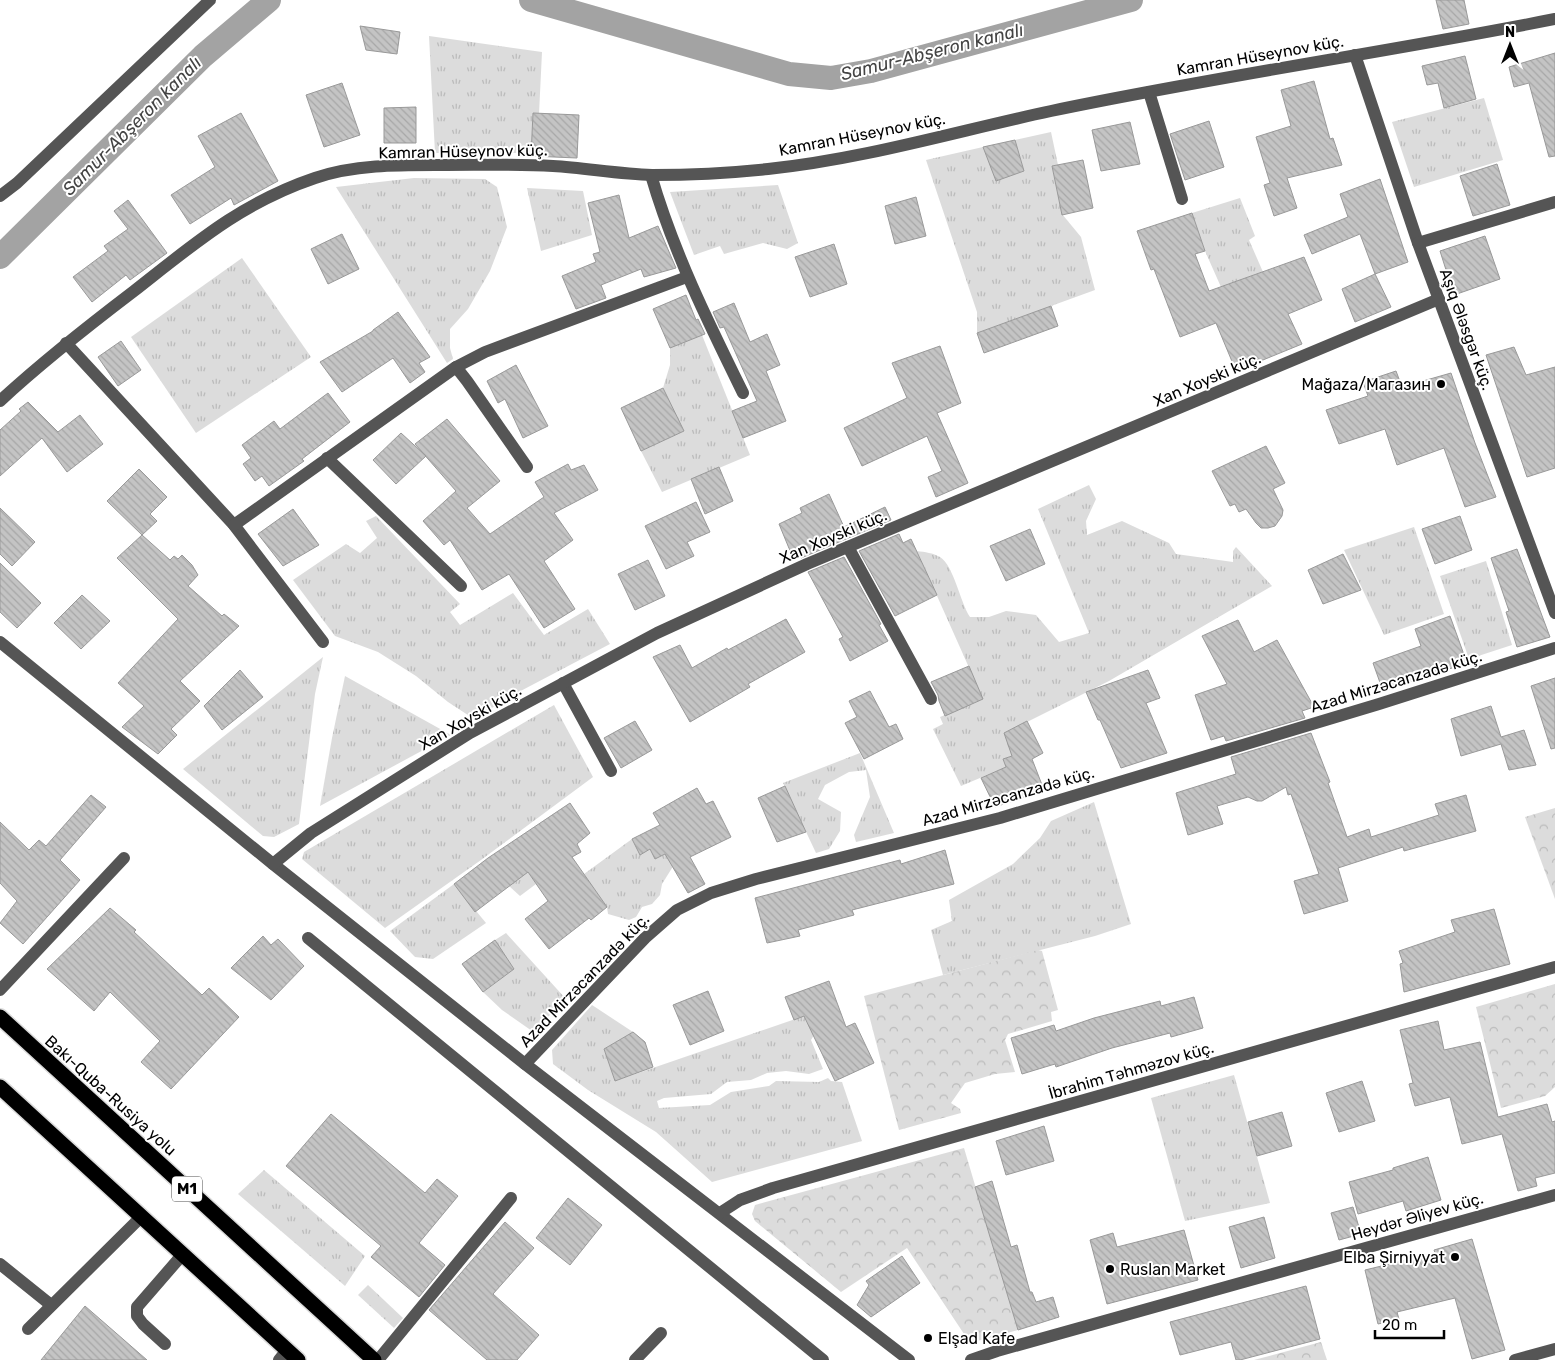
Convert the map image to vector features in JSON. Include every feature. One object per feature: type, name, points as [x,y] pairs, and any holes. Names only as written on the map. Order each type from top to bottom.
[{"type":"highway","name":"Bakı-Quba-Rusiya yolu","points":[[0,1017],[374,1360]]},
{"type":"highway","points":[[0,1087],[183,1254],[288,1357]]},
{"type":"street","points":[[0,196],[17,183],[210,0]]},
{"type":"street","name":"Kamran Hüseynov küç.","points":[[0,401],[66,343],[220,224],[258,201],[286,188],[322,176],[364,168],[419,165],[553,166],[652,174],[714,173],[770,169],[857,156],[1051,111],[1149,92],[1555,18]]},
{"type":"street","name":"Aşıq Ələsgər küç.","points":[[1355,55],[1418,244],[1555,613]]},
{"type":"street","points":[[1149,92],[1182,199]]},
{"type":"street","points":[[652,174],[658,198],[687,277],[743,393]]},
{"type":"street","points":[[1418,244],[1555,202]]},
{"type":"street","points":[[234,525],[456,367],[485,352],[687,277]]},
{"type":"street","name":"Xan Xoyski küç.","points":[[273,864],[311,832],[470,733],[657,633],[848,546],[1439,299]]},
{"type":"street","points":[[66,343],[234,525],[323,642]]},
{"type":"street","points":[[456,367],[527,467]]},
{"type":"street","points":[[327,458],[461,586]]},
{"type":"street","points":[[848,546],[931,699]]},
{"type":"street","points":[[0,642],[273,864],[525,1064],[909,1360]]},
{"type":"street","name":"Azad Mirzəcanzadə küç.","points":[[525,1064],[644,938],[677,910],[711,893],[756,879],[1000,818],[1379,704],[1555,648]]},
{"type":"street","points":[[563,683],[611,771]]},
{"type":"street","points":[[0,990],[124,858]]},
{"type":"street","points":[[308,938],[823,1360]]},
{"type":"street","name":"İbrahim Təhməzov küç.","points":[[720,1213],[740,1200],[773,1188],[1555,967]]},
{"type":"street","name":"Heydər Əliyev küç.","points":[[971,1360],[1006,1348],[1555,1195]]},
{"type":"street","points":[[378,1360],[512,1198]]},
{"type":"street","points":[[28,1329],[141,1217]]},
{"type":"street","points":[[165,1344],[143,1324],[137,1316],[137,1307],[183,1254]]},
{"type":"street","points":[[0,1264],[51,1305]]},
{"type":"street","points":[[636,1360],[660,1333]]},
{"type":"street","points":[[1515,1360],[1555,1349]]},
{"type":"green space","points":[[429,36],[542,52],[539,114],[533,114],[531,153],[435,153]]},
{"type":"green space","points":[[1484,98],[1503,160],[1414,187],[1392,122]]},
{"type":"green space","points":[[1051,132],[1058,165],[1052,166],[1062,214],[1081,237],[1095,290],[977,333],[977,312],[926,160],[983,147],[997,180],[1024,171],[1015,140]]},
{"type":"green space","points":[[414,178],[485,179],[497,187],[507,227],[490,271],[468,309],[450,329],[450,348],[453,359],[447,363],[336,187]]},
{"type":"green space","points":[[778,185],[798,243],[787,249],[763,243],[724,254],[720,246],[694,255],[670,192]]},
{"type":"green space","points":[[527,188],[583,191],[592,235],[541,251]]},
{"type":"green space","points":[[1240,198],[1255,236],[1249,240],[1263,272],[1221,287],[1205,251],[1192,213]]},
{"type":"green space","points":[[242,258],[311,357],[196,433],[131,337]]},
{"type":"green space","points":[[702,335],[750,455],[662,492],[641,451],[684,431],[663,388],[670,365],[670,348]]},
{"type":"green space","points":[[1089,485],[1096,499],[1086,521],[1087,535],[1122,521],[1169,543],[1176,554],[1233,562],[1233,551],[1236,547],[1272,586],[1109,681],[1005,733],[1012,756],[1003,759],[1006,767],[961,786],[933,729],[943,724],[940,717],[983,699],[917,551],[935,555],[945,562],[970,617],[989,617],[1006,611],[1036,615],[1059,642],[1089,633],[1038,509]]},
{"type":"green space","points":[[376,516],[460,604],[450,612],[460,625],[513,593],[544,635],[588,609],[610,644],[513,695],[474,719],[448,702],[416,676],[378,652],[335,636],[293,580],[346,544],[360,553],[377,538],[366,521]]},
{"type":"green space","points":[[1414,527],[1444,614],[1384,635],[1344,550]]},
{"type":"green space","points":[[1486,561],[1512,645],[1469,659],[1440,576]]},
{"type":"green space","points":[[323,657],[315,694],[299,824],[274,837],[263,836],[183,769]]},
{"type":"green space","points":[[345,676],[451,735],[320,806],[332,738]]},
{"type":"green space","points":[[554,705],[593,777],[385,928],[302,859],[304,852]]},
{"type":"green space","points":[[860,753],[894,833],[856,842],[854,835],[870,797],[866,770],[849,772],[825,785],[818,799],[841,812],[840,831],[829,849],[816,853],[783,783]]},
{"type":"green space","points":[[1094,802],[1131,924],[1095,936],[943,975],[931,930],[952,921],[949,900],[1013,864],[1040,838],[1051,821]]},
{"type":"green space","points":[[1555,808],[1555,899],[1525,817]]},
{"type":"green space","points":[[632,839],[640,854],[650,849],[655,859],[674,850],[676,855],[672,868],[662,884],[660,895],[652,904],[642,907],[636,917],[629,920],[608,914],[607,907],[584,874]]},
{"type":"green space","points":[[510,845],[536,884],[520,896],[509,886]]},
{"type":"green space","points":[[454,884],[486,923],[433,959],[415,957],[390,931]]},
{"type":"green space","points":[[506,933],[566,999],[532,1031],[502,1010],[483,992],[514,969],[495,940]]},
{"type":"green space","points":[[1038,950],[1042,951],[1058,1010],[1051,1012],[1052,1021],[1008,1034],[1005,1040],[1015,1072],[995,1074],[965,1083],[951,1103],[960,1109],[961,1113],[899,1130],[864,996]]},
{"type":"green space","points":[[1555,984],[1555,1087],[1545,1096],[1501,1108],[1476,1007]]},
{"type":"green space","points":[[592,1005],[633,1032],[604,1049],[615,1081],[807,1015],[814,1035],[811,1040],[823,1069],[809,1074],[786,1071],[767,1073],[751,1080],[727,1082],[711,1094],[664,1098],[657,1101],[659,1108],[710,1105],[731,1092],[769,1086],[776,1081],[819,1082],[828,1078],[831,1081],[842,1082],[862,1141],[712,1182],[656,1132],[588,1090],[553,1064],[552,1050]]},
{"type":"green space","points":[[1234,1075],[1270,1203],[1185,1221],[1151,1098]]},
{"type":"green space","points":[[964,1148],[1018,1330],[970,1343],[907,1248],[841,1292],[755,1221],[752,1214],[755,1205]]},
{"type":"green space","points":[[264,1170],[365,1256],[345,1286],[238,1194]]},
{"type":"green space","points":[[368,1285],[403,1318],[394,1328],[358,1295]]},
{"type":"green space","points":[[1321,1342],[1327,1360],[1254,1360]]},
{"type":"building","points":[[1436,0],[1464,0],[1469,24],[1443,29]]},
{"type":"building","points":[[360,26],[400,32],[397,54],[366,50]]},
{"type":"building","points":[[1555,53],[1555,156],[1549,157],[1529,83],[1514,87],[1509,67]]},
{"type":"building","points":[[1465,56],[1476,99],[1444,108],[1438,83],[1427,85],[1422,66]]},
{"type":"building","points":[[1314,81],[1330,139],[1333,138],[1342,165],[1287,178],[1297,208],[1274,216],[1264,185],[1270,183],[1256,137],[1291,126],[1281,90]]},
{"type":"building","points":[[342,83],[360,135],[324,147],[306,95]]},
{"type":"building","points":[[416,107],[416,143],[384,143],[384,108]]},
{"type":"building","points":[[241,113],[278,181],[234,205],[231,198],[190,224],[171,195],[215,167],[198,136]]},
{"type":"building","points":[[533,113],[579,115],[577,158],[531,156]]},
{"type":"building","points":[[1209,121],[1224,167],[1185,180],[1170,134]]},
{"type":"building","points":[[1130,122],[1140,164],[1101,171],[1092,130]]},
{"type":"building","points":[[1015,140],[1024,171],[996,181],[983,147]]},
{"type":"building","points":[[1083,160],[1093,208],[1062,215],[1052,166]]},
{"type":"building","points":[[1497,164],[1510,205],[1473,216],[1460,176]]},
{"type":"building","points":[[1380,179],[1408,262],[1375,274],[1360,234],[1312,254],[1304,235],[1348,217],[1340,194]]},
{"type":"building","points":[[619,195],[629,238],[658,226],[676,268],[644,277],[641,269],[601,285],[606,298],[576,309],[562,276],[596,262],[593,254],[600,252],[588,203]]},
{"type":"building","points":[[916,197],[926,236],[895,244],[885,206]]},
{"type":"building","points":[[128,200],[167,253],[130,280],[126,275],[92,302],[73,277],[108,251],[104,246],[128,229],[114,211]]},
{"type":"building","points":[[1192,213],[1205,251],[1195,254],[1209,291],[1304,257],[1322,300],[1288,314],[1302,344],[1236,371],[1216,323],[1180,337],[1154,269],[1151,270],[1137,231]]},
{"type":"building","points":[[342,234],[359,269],[328,284],[311,249]]},
{"type":"building","points":[[1485,236],[1500,279],[1454,295],[1440,251]]},
{"type":"building","points":[[834,244],[847,284],[810,297],[795,257]]},
{"type":"building","points":[[1375,274],[1391,307],[1355,322],[1342,289]]},
{"type":"building","points":[[686,295],[696,320],[698,319],[705,334],[670,348],[653,309]]},
{"type":"building","points":[[734,303],[750,342],[767,334],[780,365],[766,371],[786,421],[743,438],[732,411],[757,401],[724,327],[720,328],[713,312]]},
{"type":"building","points":[[1051,306],[1058,326],[984,353],[977,333]]},
{"type":"building","points":[[398,312],[430,357],[419,363],[425,372],[410,383],[393,358],[342,392],[320,362],[373,331]]},
{"type":"building","points":[[121,341],[141,370],[118,386],[98,357]]},
{"type":"building","points":[[940,346],[961,403],[937,413],[968,483],[936,497],[928,477],[942,471],[927,436],[862,466],[844,428],[907,398],[892,363]]},
{"type":"building","points":[[1514,347],[1526,375],[1555,367],[1555,468],[1527,477],[1486,355]]},
{"type":"building","points":[[516,365],[548,426],[523,438],[505,399],[498,403],[487,381]]},
{"type":"building","points":[[1396,371],[1402,387],[1451,373],[1496,497],[1465,507],[1444,448],[1397,465],[1385,429],[1339,444],[1326,410],[1368,396],[1363,382]]},
{"type":"building","points":[[663,388],[684,431],[641,451],[621,408]]},
{"type":"building","points":[[328,393],[350,422],[302,459],[304,461],[269,486],[262,476],[255,481],[243,464],[251,458],[242,445],[274,421],[280,429]]},
{"type":"building","points":[[28,402],[58,432],[80,415],[103,444],[67,472],[42,438],[0,476],[0,430]]},
{"type":"building","points":[[447,419],[500,481],[467,508],[490,534],[544,497],[535,482],[568,464],[571,470],[584,465],[598,490],[554,513],[573,540],[544,561],[575,609],[544,628],[509,574],[482,590],[450,540],[444,545],[423,521],[456,491],[415,444]]},
{"type":"building","points":[[401,433],[426,456],[396,484],[373,460]]},
{"type":"building","points":[[1266,446],[1285,483],[1273,489],[1283,510],[1282,516],[1275,526],[1261,528],[1246,509],[1239,512],[1235,504],[1230,506],[1212,471]]},
{"type":"building","points":[[719,467],[733,501],[705,514],[691,479]]},
{"type":"building","points":[[139,469],[167,497],[150,514],[157,521],[142,535],[107,501]]},
{"type":"building","points":[[829,494],[844,527],[885,507],[891,520],[801,558],[799,555],[793,558],[779,524],[802,513],[800,508]]},
{"type":"building","points":[[696,502],[710,532],[687,542],[694,556],[666,569],[645,526]]},
{"type":"building","points":[[0,508],[35,542],[12,566],[0,554]]},
{"type":"building","points":[[293,509],[319,545],[283,566],[258,534]]},
{"type":"building","points":[[1460,516],[1472,550],[1435,564],[1422,529]]},
{"type":"building","points":[[1030,529],[1045,564],[1006,581],[990,546]]},
{"type":"building","points":[[899,534],[903,543],[911,539],[937,595],[895,616],[859,551]]},
{"type":"building","points":[[142,535],[170,560],[174,556],[178,559],[182,555],[192,565],[198,575],[188,586],[222,616],[224,614],[239,626],[180,681],[200,701],[171,729],[177,735],[158,754],[122,727],[144,706],[118,683],[178,619],[117,558]]},
{"type":"building","points":[[1517,549],[1550,637],[1517,647],[1506,612],[1509,611],[1491,558]]},
{"type":"building","points":[[1343,554],[1361,590],[1323,604],[1308,570]]},
{"type":"building","points":[[844,557],[881,624],[879,625],[888,641],[850,661],[839,639],[843,637],[808,572]]},
{"type":"building","points":[[648,560],[665,596],[635,610],[618,574]]},
{"type":"building","points":[[0,563],[41,603],[17,628],[0,612]]},
{"type":"building","points":[[82,595],[110,621],[81,649],[54,623]]},
{"type":"building","points":[[1450,616],[1467,663],[1383,691],[1373,663],[1421,646],[1415,629]]},
{"type":"building","points":[[786,619],[805,652],[748,684],[750,687],[690,722],[653,657],[680,645],[692,668],[727,648],[728,650]]},
{"type":"building","points":[[1238,620],[1254,652],[1277,640],[1314,707],[1302,711],[1305,718],[1226,741],[1224,736],[1211,740],[1195,695],[1227,684],[1202,636]]},
{"type":"building","points":[[969,666],[983,699],[945,716],[938,695],[931,682]]},
{"type":"building","points":[[240,670],[263,697],[222,730],[204,706]]},
{"type":"building","points":[[1148,670],[1160,698],[1146,703],[1167,753],[1121,768],[1086,692]]},
{"type":"building","points":[[1555,678],[1555,748],[1551,749],[1531,686]]},
{"type":"building","points":[[870,691],[889,727],[896,724],[903,739],[864,759],[845,723],[857,717],[849,701]]},
{"type":"building","points":[[1491,706],[1501,737],[1524,730],[1536,765],[1509,770],[1501,744],[1461,756],[1451,719]]},
{"type":"building","points":[[635,721],[652,750],[621,768],[604,738]]},
{"type":"building","points":[[1027,721],[1043,753],[1032,759],[1044,790],[995,807],[981,778],[1006,767],[1003,759],[1012,756],[1004,733]]},
{"type":"building","points":[[1311,733],[1330,782],[1328,783],[1347,837],[1369,829],[1371,837],[1439,815],[1435,804],[1466,795],[1476,831],[1404,851],[1403,847],[1338,868],[1348,901],[1304,914],[1294,881],[1319,874],[1291,794],[1288,795],[1286,787],[1262,801],[1248,797],[1217,806],[1223,824],[1188,835],[1176,793],[1236,774],[1231,757]]},
{"type":"building","points":[[785,786],[806,832],[777,842],[758,798]]},
{"type":"building","points":[[697,788],[706,804],[713,801],[731,837],[690,857],[705,884],[688,893],[665,854],[655,859],[650,849],[640,855],[632,839],[660,825],[653,813]]},
{"type":"building","points":[[91,795],[106,807],[60,860],[80,880],[23,944],[0,923],[17,901],[0,883],[0,822],[29,850],[39,840],[46,846]]},
{"type":"building","points":[[570,803],[590,833],[577,844],[581,852],[572,857],[607,907],[591,920],[589,918],[549,949],[525,919],[548,901],[528,872],[475,912],[454,884],[488,858]]},
{"type":"building","points":[[945,850],[954,884],[852,910],[854,915],[798,930],[800,936],[767,943],[755,898],[900,860],[901,864]]},
{"type":"building","points":[[110,908],[136,930],[134,932],[202,995],[209,988],[239,1017],[171,1089],[141,1062],[160,1041],[110,992],[94,1011],[47,969]]},
{"type":"building","points":[[1494,909],[1510,964],[1404,992],[1400,964],[1403,963],[1399,951],[1455,932],[1451,920]]},
{"type":"building","points":[[263,936],[271,945],[278,939],[304,966],[271,1000],[231,968]]},
{"type":"building","points":[[495,940],[514,969],[483,992],[462,964]]},
{"type":"building","points":[[829,981],[846,1027],[855,1023],[874,1063],[835,1081],[804,1016],[794,1020],[785,997]]},
{"type":"building","points":[[708,991],[724,1031],[690,1045],[673,1005]]},
{"type":"building","points":[[1194,997],[1203,1028],[1171,1037],[1170,1033],[1112,1048],[1056,1067],[1055,1064],[1022,1074],[1011,1038],[1054,1025],[1056,1031],[1094,1018],[1160,1001],[1161,1006]]},
{"type":"building","points":[[1438,1021],[1444,1050],[1480,1042],[1498,1117],[1547,1104],[1552,1122],[1555,1121],[1555,1173],[1535,1178],[1537,1186],[1518,1191],[1502,1134],[1462,1144],[1450,1097],[1415,1106],[1409,1084],[1413,1083],[1400,1030]]},
{"type":"building","points":[[633,1032],[645,1042],[653,1067],[615,1081],[604,1049]]},
{"type":"building","points":[[1362,1081],[1375,1121],[1339,1132],[1326,1093]]},
{"type":"building","points":[[1282,1112],[1292,1146],[1257,1156],[1248,1122]]},
{"type":"building","points":[[331,1114],[425,1193],[437,1179],[458,1196],[419,1243],[445,1265],[419,1297],[371,1257],[381,1246],[286,1166]]},
{"type":"building","points":[[1044,1126],[1054,1161],[1006,1175],[996,1141]]},
{"type":"building","points":[[1428,1157],[1441,1200],[1406,1211],[1403,1201],[1358,1214],[1349,1182],[1393,1170],[1393,1168]]},
{"type":"building","points":[[992,1181],[1011,1247],[1017,1245],[1030,1292],[1032,1292],[1036,1302],[1053,1297],[1059,1317],[1018,1330],[975,1187]]},
{"type":"building","points":[[568,1198],[602,1225],[570,1265],[536,1238]]},
{"type":"building","points":[[1353,1207],[1361,1234],[1339,1240],[1331,1213]]},
{"type":"building","points":[[1264,1217],[1275,1258],[1241,1268],[1229,1227]]},
{"type":"building","points":[[505,1222],[534,1248],[493,1294],[539,1335],[517,1360],[487,1360],[429,1310]]},
{"type":"building","points":[[1184,1230],[1198,1280],[1107,1304],[1090,1240],[1113,1233],[1117,1247]]},
{"type":"building","points":[[1472,1239],[1505,1350],[1472,1359],[1455,1298],[1397,1312],[1399,1319],[1378,1324],[1365,1270],[1435,1253],[1434,1250]]},
{"type":"building","points":[[902,1256],[920,1283],[871,1317],[857,1305],[869,1285],[866,1281]]},
{"type":"building","points":[[1306,1286],[1320,1339],[1240,1360],[1236,1360],[1231,1342],[1180,1355],[1170,1322]]},
{"type":"building","points":[[85,1306],[147,1360],[41,1360]]},
{"type":"waterway","name":"Samur-Abşeron kanalı","points":[[0,257],[203,56],[269,0]]},
{"type":"waterway","name":"Samur-Abşeron kanalı","points":[[531,0],[789,74],[831,78],[871,71],[1131,0]]},
{"type":"place","name":"Mağaza/Магазин","points":[[1441,384]]},
{"type":"place","name":"Elba Şirniyyat","points":[[1455,1257]]},
{"type":"place","name":"Ruslan Market","points":[[1110,1269]]},
{"type":"place","name":"Elşad Kafe","points":[[928,1338]]}]
